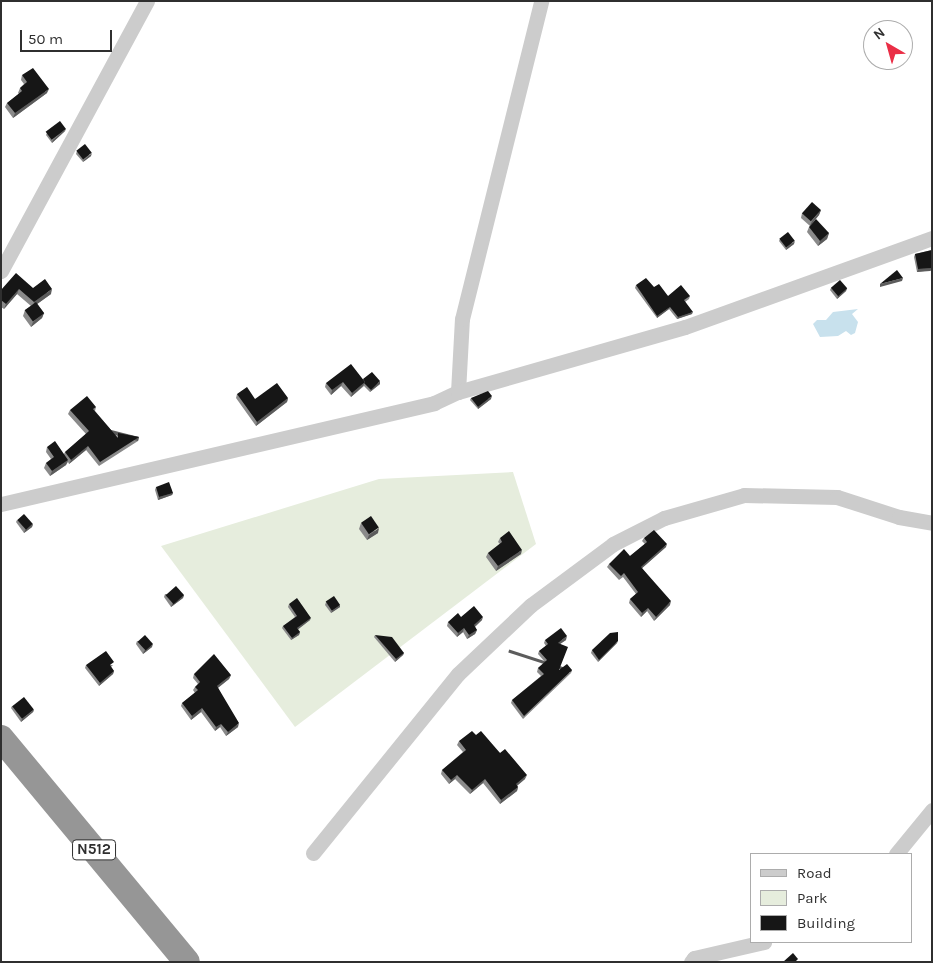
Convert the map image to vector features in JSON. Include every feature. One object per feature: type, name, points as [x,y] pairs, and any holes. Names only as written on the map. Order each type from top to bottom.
[{"type":"highway","name":"N512","points":[[1,738],[187,962]]},
{"type":"street","points":[[1,271],[147,1]]},
{"type":"street","points":[[458,392],[462,320],[541,1]]},
{"type":"street","points":[[1,504],[434,403],[458,392],[686,327],[932,238]]},
{"type":"street","points":[[313,853],[458,674],[531,604],[612,544],[664,518],[744,495],[837,496],[899,517],[932,523]]},
{"type":"street","points":[[897,853],[932,810]]},
{"type":"street","points":[[691,962],[694,958],[760,943]]},
{"type":"green space","points":[[513,472],[536,544],[295,727],[161,546],[379,479]]},
{"type":"water","points":[[858,309],[852,314],[858,322],[855,333],[851,335],[846,331],[838,336],[820,337],[813,324],[817,320],[826,320],[833,312]]},
{"type":"building","points":[[33,68],[49,89],[15,113],[7,103],[22,91],[20,88],[27,82],[22,75]]},
{"type":"building","points":[[60,121],[66,129],[52,140],[46,132]]},
{"type":"building","points":[[85,144],[92,153],[83,159],[76,151]]},
{"type":"building","points":[[812,202],[821,210],[811,221],[802,213]]},
{"type":"building","points":[[816,219],[829,233],[820,241],[809,227]]},
{"type":"building","points":[[788,232],[795,241],[786,247],[779,239]]},
{"type":"building","points":[[932,250],[932,268],[918,269],[915,254]]},
{"type":"building","points":[[897,270],[903,278],[880,284]]},
{"type":"building","points":[[16,273],[33,288],[45,279],[52,289],[34,302],[19,289],[6,304],[1,300],[1,290]]},
{"type":"building","points":[[646,278],[654,287],[659,284],[668,296],[681,285],[690,296],[684,300],[693,312],[678,317],[670,307],[657,316],[636,285]]},
{"type":"building","points":[[840,280],[847,288],[838,296],[831,288]]},
{"type":"building","points":[[36,302],[44,313],[33,322],[25,310]]},
{"type":"building","points":[[351,364],[365,382],[352,393],[343,382],[332,390],[326,383]]},
{"type":"building","points":[[372,372],[380,381],[371,390],[364,383],[363,379]]},
{"type":"building","points":[[277,383],[288,398],[257,422],[237,394],[247,387],[255,399]]},
{"type":"building","points":[[488,391],[492,396],[478,407],[471,398]]},
{"type":"building","points":[[87,396],[96,407],[93,409],[118,438],[118,433],[139,437],[100,462],[88,446],[71,460],[65,452],[89,431],[70,410]]},
{"type":"building","points":[[55,441],[68,460],[52,471],[46,463],[54,457],[47,447]]},
{"type":"building","points":[[169,482],[173,493],[159,497],[156,487]]},
{"type":"building","points":[[24,514],[33,524],[26,530],[17,520]]},
{"type":"building","points":[[371,516],[379,528],[369,534],[361,523]]},
{"type":"building","points":[[654,530],[667,544],[641,567],[671,601],[656,617],[648,608],[642,613],[630,599],[638,592],[624,573],[621,576],[609,564],[624,549],[630,556],[647,542],[644,538]]},
{"type":"building","points":[[509,531],[522,550],[498,566],[488,553],[502,542],[500,538]]},
{"type":"building","points":[[176,586],[184,595],[174,604],[166,595]]},
{"type":"building","points":[[334,596],[340,605],[332,611],[326,602]]},
{"type":"building","points":[[297,598],[311,618],[297,628],[300,632],[292,638],[283,626],[297,616],[289,604]]},
{"type":"building","points":[[474,606],[483,617],[474,625],[477,630],[469,635],[464,628],[458,633],[448,622],[458,613],[461,617]]},
{"type":"building","points":[[561,628],[567,636],[558,643],[568,647],[559,670],[567,664],[572,670],[524,716],[512,700],[544,674],[538,668],[547,660],[539,651],[548,644],[545,640]]},
{"type":"building","points":[[618,632],[618,641],[599,660],[592,650],[610,633]]},
{"type":"building","points":[[145,635],[153,644],[146,651],[138,642]]},
{"type":"building","points":[[375,635],[392,637],[404,653],[396,659]]},
{"type":"building","points":[[106,651],[114,662],[110,665],[114,671],[100,683],[86,665]]},
{"type":"building","points":[[214,654],[231,675],[217,686],[239,723],[228,732],[221,724],[216,727],[202,708],[192,716],[182,703],[198,690],[195,687],[200,682],[194,674]]},
{"type":"building","points":[[24,697],[34,710],[22,719],[12,706]]},
{"type":"building","points":[[472,731],[476,735],[481,731],[500,753],[505,749],[527,775],[516,784],[518,787],[501,800],[485,779],[472,790],[457,775],[451,780],[442,770],[466,750],[459,741]]},
{"type":"building","points":[[793,953],[798,959],[795,962],[783,962]]}]
